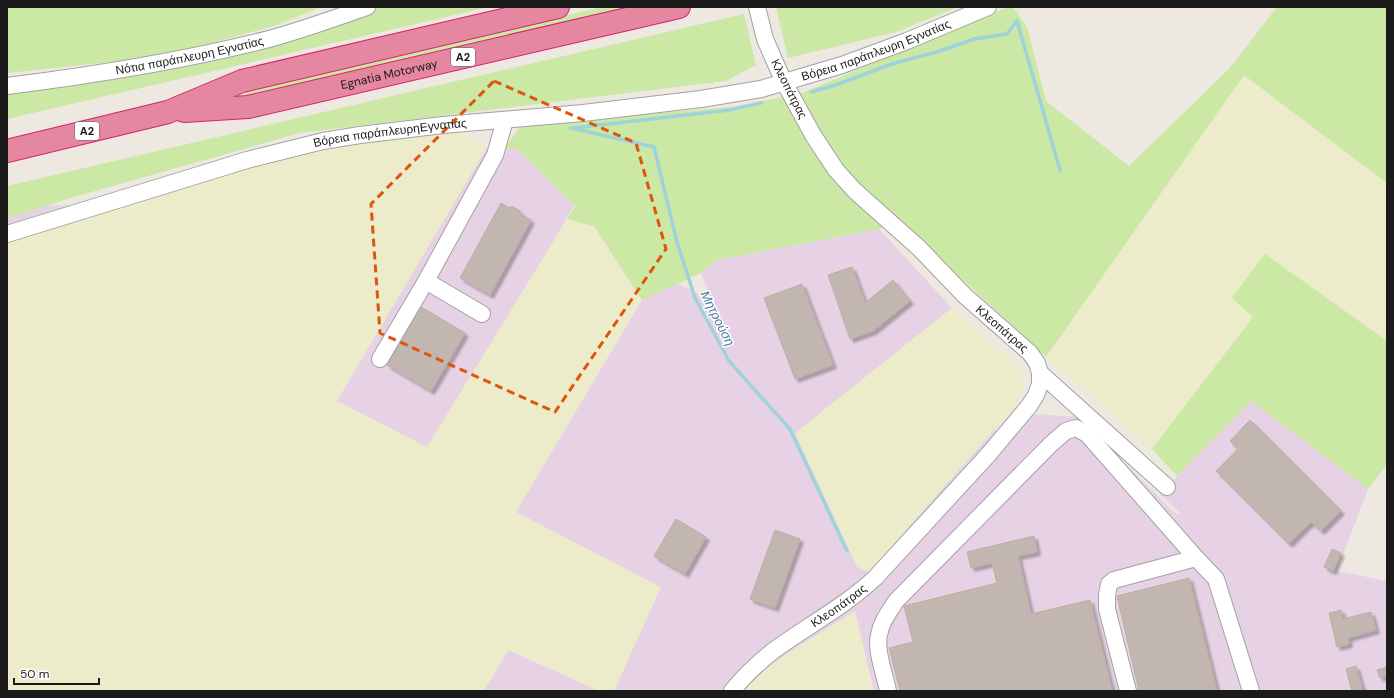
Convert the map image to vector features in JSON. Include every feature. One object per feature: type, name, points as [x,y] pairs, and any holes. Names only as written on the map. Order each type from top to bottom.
[{"type":"highway","name":"Egnatia Motorway","points":[[7,151],[168,112],[242,81],[558,7]]},
{"type":"highway","name":"Egnatia Motorway","points":[[168,112],[248,107],[679,7]]},
{"type":"street","name":"Νότια παράπλευρη Εγνατίας","points":[[7,86],[103,73],[213,53],[271,38],[367,7]]},
{"type":"street","name":"Βόρεια παράπλευρη Εγνατίας","points":[[784,82],[864,58],[988,7]]},
{"type":"street","name":"Κλεοπάτρας","points":[[732,691],[747,674],[773,651],[862,590],[885,567],[1012,427],[1029,406],[1036,395],[1040,384],[1040,373],[1037,363],[1030,353],[975,305],[919,248],[844,181],[813,135],[784,82],[765,39],[758,12]]},
{"type":"street","name":"Βόρεια παράπλευρηΕγνατίας","points":[[7,234],[182,180],[285,150],[323,141],[443,125],[583,113],[701,99],[761,89],[784,82]]},
{"type":"street","points":[[380,359],[426,281],[495,155],[505,120]]},
{"type":"street","points":[[426,281],[482,314]]},
{"type":"street","points":[[1040,373],[1167,487]]},
{"type":"street","points":[[888,691],[880,655],[878,636],[883,622],[896,601],[1051,444],[1066,431],[1076,428],[1087,434],[1216,579],[1251,691]]},
{"type":"street","points":[[1128,691],[1108,609],[1106,595],[1109,584],[1114,580],[1196,558]]},
{"type":"highlighted area","points":[[494,81],[636,143],[666,249],[555,412],[380,333],[371,204]]},
{"type":"shaded area","points":[[487,147],[517,149],[574,205],[560,230],[711,299],[701,273],[717,260],[879,229],[952,308],[871,373],[1013,438],[1034,414],[1078,417],[1174,512],[1182,515],[1160,494],[1251,401],[1368,489],[1337,571],[1387,581],[1387,691],[7,691],[7,205],[254,207],[444,220]]},
{"type":"green space","points":[[7,7],[321,7],[277,25],[166,56],[7,73]]},
{"type":"green space","points":[[377,7],[489,7],[7,119],[7,82],[249,50]]},
{"type":"green space","points":[[602,7],[631,7],[249,96],[244,94],[247,90]]},
{"type":"green space","points":[[776,7],[958,7],[896,32],[788,58]]},
{"type":"green space","points":[[1008,7],[1013,7],[1027,27],[1046,101],[1129,166],[1229,69],[1277,7],[1387,7],[1387,183],[1244,75],[1046,357],[898,220],[879,229],[717,260],[701,273],[642,300],[594,226],[567,219],[575,206],[517,149],[504,149],[522,124],[733,107],[802,93]]},
{"type":"green space","points":[[744,14],[756,65],[726,81],[300,133],[70,198],[7,219],[7,186]]},
{"type":"green space","points":[[1244,75],[1387,183],[1387,341],[1265,254],[1253,317],[1152,449],[1046,357]]},
{"type":"green space","points":[[446,124],[487,147],[337,401],[427,447],[567,219],[594,226],[642,300],[516,512],[661,587],[614,691],[599,691],[508,650],[484,691],[7,691],[7,233],[274,157]]},
{"type":"green space","points":[[1265,254],[1387,341],[1387,464],[1368,489],[1251,401],[1177,476],[1152,449],[1253,317],[1232,298]]},
{"type":"green space","points":[[952,308],[1017,365],[1022,372],[1025,384],[1017,404],[869,572],[857,567],[795,433]]},
{"type":"green space","points":[[855,611],[874,691],[740,691],[757,675],[789,652]]},
{"type":"building","points":[[501,203],[510,208],[512,206],[520,211],[519,213],[531,220],[490,295],[460,278]]},
{"type":"building","points":[[852,267],[865,303],[893,280],[910,301],[873,331],[850,339],[828,275]]},
{"type":"building","points":[[802,284],[833,365],[795,379],[764,298]]},
{"type":"building","points":[[421,307],[465,333],[431,391],[387,365]]},
{"type":"building","points":[[1250,420],[1341,511],[1321,531],[1311,522],[1289,544],[1216,471],[1238,449],[1230,441]]},
{"type":"building","points":[[676,519],[706,537],[685,574],[654,556]]},
{"type":"building","points":[[775,530],[800,539],[775,608],[750,599]]},
{"type":"building","points":[[1034,536],[1037,552],[1018,556],[1031,614],[1090,600],[1112,691],[900,691],[889,648],[913,642],[904,606],[997,583],[992,563],[971,568],[967,552]]},
{"type":"building","points":[[1332,549],[1341,553],[1333,571],[1324,567]]},
{"type":"building","points":[[1189,578],[1217,691],[1139,691],[1117,596]]},
{"type":"building","points":[[1341,610],[1343,619],[1371,612],[1376,630],[1348,638],[1349,644],[1337,647],[1329,613]]},
{"type":"building","points":[[1356,666],[1363,691],[1352,691],[1346,669]]},
{"type":"building","points":[[1387,667],[1387,676],[1380,678],[1377,670]]},
{"type":"waterway","points":[[1017,21],[1060,170]]},
{"type":"waterway","points":[[811,92],[833,86],[892,64],[940,51],[974,39],[1007,34],[1017,21]]},
{"type":"waterway","points":[[574,128],[729,110],[761,103]]},
{"type":"waterway","name":"Μητρούση","points":[[571,128],[654,147],[677,242],[695,298],[729,361],[790,429],[847,551]]}]
